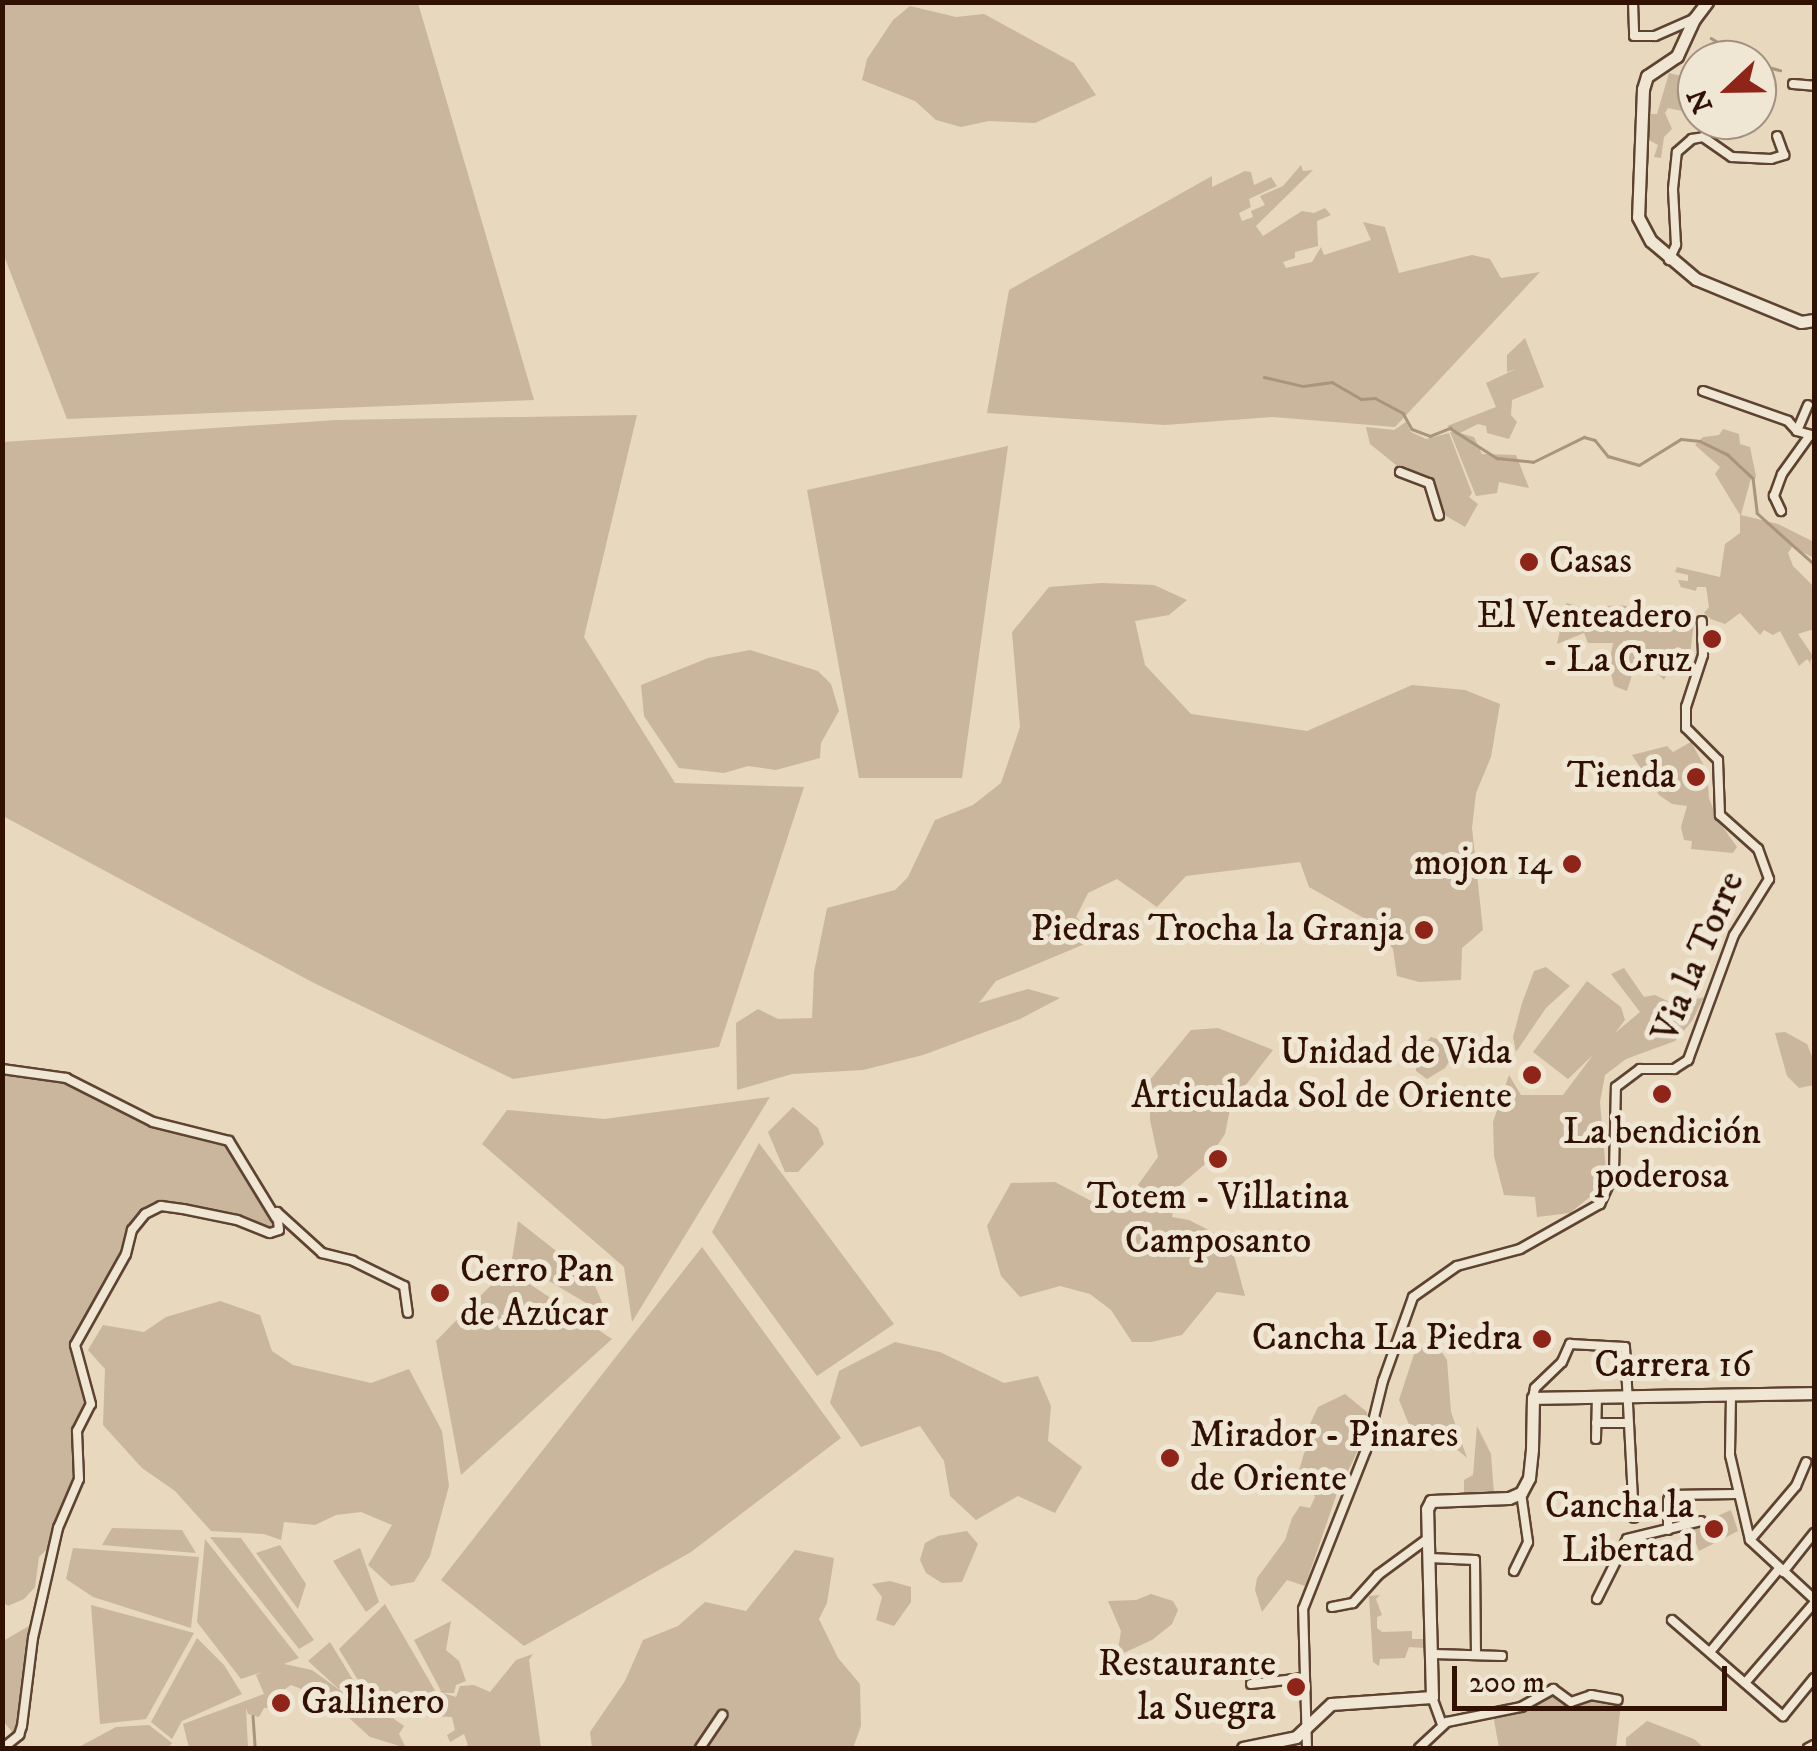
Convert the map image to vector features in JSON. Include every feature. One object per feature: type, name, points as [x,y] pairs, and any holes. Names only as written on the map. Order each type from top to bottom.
[{"type":"street","points":[[1633,2],[1634,36],[1655,36],[1694,19]]},
{"type":"street","points":[[1707,2],[1694,19],[1677,56],[1647,76],[1643,89],[1638,217],[1651,241],[1669,260],[1704,283],[1800,322],[1813,320]]},
{"type":"street","points":[[1793,84],[1814,86]]},
{"type":"street","points":[[1707,140],[1732,157],[1771,160],[1784,155],[1777,136]]},
{"type":"street","points":[[1669,260],[1676,245],[1674,167],[1677,152],[1691,140]]},
{"type":"street","points":[[1703,391],[1788,421],[1797,431],[1812,436],[1782,474],[1774,496],[1781,511]]},
{"type":"street","points":[[1797,431],[1808,405]]},
{"type":"street","points":[[1400,472],[1429,483],[1439,516]]},
{"type":"street","name":"Via la Torre","points":[[1304,1678],[1303,1609],[1366,1448],[1383,1382],[1413,1297],[1458,1266],[1520,1249],[1600,1204],[1614,1172],[1616,1087],[1640,1069],[1674,1069],[1688,1060],[1734,935],[1769,879],[1758,849],[1720,816],[1718,760],[1686,728],[1686,707],[1703,655],[1702,621]]},
{"type":"street","points":[[2,1068],[66,1078],[96,1089],[153,1122],[228,1141],[278,1222]]},
{"type":"street","points":[[3,1748],[19,1735],[22,1726],[37,1618],[58,1528],[79,1479],[78,1431],[91,1404],[75,1346],[126,1254],[132,1230],[145,1214],[161,1206],[238,1220],[270,1234],[279,1230],[277,1212],[322,1253],[363,1264],[404,1286],[408,1313]]},
{"type":"street","points":[[1514,1571],[1528,1542],[1526,1505],[1521,1493],[1530,1464],[1535,1388],[1575,1342],[1625,1347],[1624,1396],[1634,1518]]},
{"type":"street","name":"Carrera 16","points":[[1533,1398],[1814,1393]]},
{"type":"street","points":[[1596,1438],[1598,1396]]},
{"type":"street","points":[[1731,1396],[1730,1455],[1736,1494],[1750,1540],[1814,1601],[1744,1682]]},
{"type":"street","points":[[1596,1423],[1626,1423]]},
{"type":"street","points":[[1750,1540],[1801,1477],[1806,1462]]},
{"type":"street","points":[[1442,1726],[1430,1698],[1431,1501],[1509,1498],[1521,1493]]},
{"type":"street","points":[[1668,1530],[1668,1497],[1736,1494]]},
{"type":"street","points":[[1598,1599],[1621,1545],[1640,1535],[1701,1522]]},
{"type":"street","points":[[1710,1652],[1814,1533]]},
{"type":"street","points":[[1332,1608],[1346,1606],[1396,1560],[1428,1539]]},
{"type":"street","points":[[1429,1558],[1475,1560],[1476,1653]]},
{"type":"street","points":[[1672,1620],[1783,1716],[1814,1678]]},
{"type":"street","points":[[1432,1654],[1489,1652],[1502,1656]]},
{"type":"street","points":[[1251,1684],[1304,1678],[1307,1748]]},
{"type":"street","points":[[1419,1748],[1442,1726],[1520,1707],[1553,1689],[1571,1702],[1591,1695],[1618,1700]]},
{"type":"street","points":[[1242,1748],[1296,1737],[1331,1704],[1430,1698]]},
{"type":"street","points":[[700,1748],[722,1715]]},
{"type":"shaded area","points":[[3,2],[418,3],[534,400],[67,419],[3,253]]},
{"type":"shaded area","points":[[910,6],[956,17],[984,14],[1074,63],[1096,95],[1035,123],[989,121],[961,127],[936,120],[915,101],[862,80],[867,59],[893,20]]},
{"type":"shaded area","points":[[1669,73],[1677,75],[1677,110],[1668,108],[1665,113],[1672,129],[1664,137],[1661,158],[1654,157],[1658,145],[1647,139],[1645,122],[1648,114],[1657,114]]},
{"type":"shaded area","points":[[1301,165],[1303,171],[1313,170],[1256,226],[1263,236],[1302,211],[1314,213],[1325,208],[1331,215],[1317,221],[1318,246],[1295,252],[1295,258],[1283,262],[1286,268],[1312,262],[1321,247],[1324,255],[1371,240],[1363,222],[1385,227],[1399,273],[1472,255],[1490,259],[1501,278],[1540,272],[1395,427],[1273,417],[1165,425],[987,413],[1009,290],[1212,176],[1212,187],[1245,171],[1251,172],[1254,185],[1271,177],[1277,186],[1249,199],[1251,207],[1239,213],[1242,221],[1253,217],[1251,211],[1265,205],[1260,196],[1283,186]]},
{"type":"shaded area","points":[[1525,338],[1544,387],[1512,400],[1511,415],[1517,422],[1509,439],[1487,433],[1486,426],[1478,424],[1460,433],[1474,437],[1482,454],[1516,455],[1529,488],[1499,482],[1497,493],[1476,496],[1450,432],[1454,432],[1447,426],[1496,407],[1486,383],[1516,369],[1507,372],[1507,355]]},
{"type":"shaded area","points":[[637,415],[584,637],[675,783],[804,787],[719,1047],[513,1079],[312,982],[3,816],[3,442],[337,420]]},
{"type":"shaded area","points":[[1406,422],[1411,432],[1426,439],[1449,433],[1472,493],[1469,497],[1478,504],[1465,527],[1441,513],[1433,479],[1401,469],[1370,444],[1366,427],[1394,430]]},
{"type":"shaded area","points":[[1723,429],[1739,434],[1740,444],[1750,447],[1756,476],[1754,481],[1751,478],[1741,515],[1778,524],[1814,542],[1814,558],[1792,547],[1788,553],[1793,566],[1814,587],[1814,629],[1798,634],[1813,656],[1810,662],[1814,668],[1807,659],[1799,666],[1780,631],[1773,635],[1764,630],[1760,635],[1740,613],[1725,624],[1711,619],[1704,613],[1709,607],[1706,587],[1697,587],[1696,591],[1681,587],[1678,580],[1688,581],[1688,575],[1675,572],[1677,567],[1720,577],[1725,544],[1740,533],[1740,515],[1715,474],[1720,467],[1695,445],[1703,437],[1719,435]]},
{"type":"shaded area","points":[[1008,446],[962,778],[859,778],[807,490]]},
{"type":"shaded area","points":[[1101,583],[1154,585],[1187,600],[1169,615],[1135,621],[1145,665],[1191,714],[1307,731],[1412,685],[1465,690],[1500,704],[1491,757],[1476,793],[1472,828],[1483,930],[1462,948],[1461,980],[1419,982],[1397,976],[1393,949],[1376,925],[1309,887],[1300,862],[1186,876],[1157,907],[1117,879],[1088,893],[1076,917],[1099,938],[996,981],[979,1003],[1028,989],[1060,998],[1020,1019],[923,1055],[863,1070],[792,1074],[737,1090],[736,1023],[758,1009],[778,1019],[812,1018],[814,972],[827,908],[895,890],[908,877],[935,820],[973,805],[1001,783],[1020,727],[1012,632],[1049,587]]},
{"type":"shaded area","points":[[1566,603],[1586,608],[1619,605],[1687,614],[1694,622],[1690,655],[1677,654],[1664,680],[1643,659],[1637,659],[1627,691],[1614,686],[1609,665],[1613,643],[1588,643],[1584,633],[1557,644]]},
{"type":"shaded area","points":[[750,650],[818,671],[831,684],[839,711],[821,743],[820,758],[776,770],[748,766],[724,773],[679,768],[644,716],[641,685],[708,658]]},
{"type":"shaded area","points":[[1691,742],[1707,771],[1709,798],[1717,819],[1737,847],[1733,853],[1691,849],[1692,841],[1684,840],[1681,827],[1687,806],[1672,804],[1659,795],[1632,755],[1667,746],[1673,752]]},
{"type":"shaded area","points":[[1546,967],[1570,986],[1546,1008],[1516,1052],[1513,1037],[1522,1003],[1534,971]]},
{"type":"shaded area","points":[[1624,968],[1644,997],[1655,995],[1676,1005],[1704,997],[1692,1021],[1675,1041],[1626,1059],[1605,1075],[1600,1102],[1606,1171],[1596,1192],[1570,1213],[1537,1217],[1535,1197],[1504,1195],[1494,1156],[1493,1122],[1509,1075],[1521,1095],[1563,1095],[1593,1055],[1568,1079],[1533,1052],[1587,981],[1621,1007],[1625,1020],[1615,1033],[1640,1012],[1611,974]]},
{"type":"shaded area","points":[[1218,1028],[1273,1050],[1231,1104],[1225,1134],[1204,1165],[1177,1188],[1172,1217],[1189,1220],[1230,1241],[1245,1296],[1217,1292],[1182,1335],[1151,1342],[1132,1342],[1111,1310],[1090,1294],[1060,1286],[1020,1297],[1001,1276],[987,1226],[1011,1183],[1055,1182],[1097,1204],[1133,1192],[1158,1157],[1150,1120],[1149,1081],[1191,1030]]},
{"type":"shaded area","points":[[1785,1032],[1807,1044],[1814,1061],[1814,1085],[1799,1088],[1787,1076],[1775,1033]]},
{"type":"shaded area","points":[[1431,1037],[1459,1046],[1445,1068],[1427,1079],[1416,1071],[1415,1053]]},
{"type":"shaded area","points":[[3,1069],[66,1078],[153,1122],[229,1141],[278,1222],[276,1233],[183,1209],[152,1209],[132,1229],[132,1241],[75,1345],[91,1404],[78,1431],[79,1479],[61,1518],[64,1533],[39,1557],[35,1587],[24,1599],[8,1606],[3,1602]]},
{"type":"shaded area","points":[[770,1097],[632,1322],[624,1267],[482,1144],[507,1110],[604,1119]]},
{"type":"shaded area","points":[[793,1107],[818,1128],[824,1144],[798,1172],[785,1172],[768,1132]]},
{"type":"shaded area","points":[[759,1143],[894,1324],[817,1376],[712,1232]]},
{"type":"shaded area","points":[[518,1221],[592,1279],[608,1316],[512,1259]]},
{"type":"shaded area","points":[[702,1247],[841,1438],[691,1552],[524,1646],[441,1580]]},
{"type":"shaded area","points":[[507,1269],[612,1339],[461,1475],[436,1341]]},
{"type":"shaded area","points":[[220,1301],[260,1315],[272,1351],[293,1365],[371,1383],[409,1369],[442,1431],[449,1486],[430,1556],[414,1582],[391,1586],[368,1565],[392,1525],[361,1512],[336,1515],[315,1525],[284,1522],[281,1540],[264,1534],[211,1531],[175,1491],[142,1468],[103,1425],[105,1369],[88,1350],[103,1325],[144,1332],[166,1317]]},
{"type":"shaded area","points":[[895,1342],[940,1352],[1004,1383],[1038,1376],[1051,1406],[1048,1441],[1082,1467],[1055,1513],[1018,1496],[976,1520],[950,1496],[944,1461],[920,1426],[861,1447],[830,1403],[839,1371]]},
{"type":"shaded area","points":[[1437,1345],[1447,1360],[1451,1412],[1467,1458],[1434,1430],[1410,1427],[1399,1400],[1416,1348]]},
{"type":"shaded area","points":[[1345,1394],[1367,1412],[1368,1429],[1336,1496],[1305,1586],[1287,1580],[1262,1612],[1255,1590],[1257,1578],[1285,1540],[1300,1506],[1310,1508],[1315,1497],[1299,1471],[1304,1453],[1315,1443],[1309,1426],[1318,1407]]},
{"type":"shaded area","points":[[1477,1426],[1491,1454],[1494,1494],[1464,1494],[1464,1480],[1473,1475]]},
{"type":"shaded area","name":"Cancha la Libertad","points":[[1731,1510],[1738,1531],[1699,1551],[1690,1528]]},
{"type":"shaded area","points":[[112,1528],[182,1530],[196,1553],[102,1545]]},
{"type":"shaded area","points":[[967,1531],[978,1544],[962,1582],[942,1583],[926,1573],[920,1560],[925,1543],[938,1536]]},
{"type":"shaded area","points":[[210,1537],[241,1538],[314,1640],[299,1649]]},
{"type":"shaded area","points":[[205,1539],[299,1658],[284,1664],[312,1670],[341,1691],[308,1661],[330,1642],[361,1693],[359,1704],[343,1693],[359,1714],[386,1713],[404,1726],[399,1734],[406,1748],[370,1737],[328,1699],[291,1685],[279,1693],[275,1707],[264,1708],[259,1717],[248,1714],[246,1708],[248,1748],[189,1748],[183,1724],[264,1694],[256,1675],[262,1672],[241,1679],[197,1622]]},
{"type":"shaded area","points":[[280,1545],[306,1584],[298,1609],[256,1553]]},
{"type":"shaded area","points":[[73,1548],[199,1557],[191,1628],[93,1597],[66,1579]]},
{"type":"shaded area","points":[[360,1548],[379,1602],[366,1612],[333,1561]]},
{"type":"shaded area","points":[[795,1550],[834,1558],[827,1603],[819,1619],[838,1658],[860,1684],[861,1726],[853,1748],[592,1748],[590,1732],[625,1681],[643,1640],[678,1626],[705,1602],[746,1611]]},
{"type":"shaded area","points":[[890,1581],[911,1587],[911,1602],[894,1626],[876,1620],[882,1597],[872,1584]]},
{"type":"shaded area","points":[[1151,1594],[1173,1601],[1178,1610],[1172,1624],[1152,1640],[1117,1656],[1121,1631],[1108,1601],[1136,1600]]},
{"type":"shaded area","points":[[1380,1595],[1376,1599],[1382,1615],[1377,1617],[1377,1628],[1382,1632],[1412,1631],[1412,1639],[1424,1639],[1425,1648],[1409,1647],[1405,1658],[1380,1659],[1379,1666],[1373,1662],[1369,1596]]},
{"type":"shaded area","points":[[385,1604],[437,1694],[441,1691],[414,1640],[451,1621],[446,1650],[459,1661],[466,1681],[456,1685],[454,1693],[443,1693],[456,1697],[460,1686],[474,1685],[490,1692],[516,1660],[533,1654],[529,1660],[541,1748],[461,1748],[468,1745],[464,1734],[450,1742],[447,1735],[455,1730],[452,1717],[429,1716],[438,1711],[428,1706],[406,1711],[401,1699],[390,1690],[370,1700],[339,1649]]},
{"type":"shaded area","points":[[91,1605],[194,1633],[146,1719],[100,1724]]},
{"type":"shaded area","points":[[29,1626],[26,1689],[14,1734],[3,1721],[3,1641]]},
{"type":"shaded area","points":[[197,1638],[224,1665],[242,1694],[182,1721],[172,1739],[151,1722]]},
{"type":"shaded area","points":[[1553,1690],[1563,1698],[1605,1698],[1621,1703],[1616,1748],[1499,1748],[1493,1714]]},
{"type":"shaded area","points":[[1647,1721],[1694,1739],[1704,1748],[1626,1748],[1626,1738]]},
{"type":"shaded area","points":[[149,1725],[172,1743],[168,1748],[77,1748],[116,1727]]},
{"type":"waterway","points":[[1264,377],[1303,386],[1332,382],[1361,399],[1375,398],[1403,413],[1412,429],[1430,436],[1450,428],[1497,458],[1533,462],[1584,437],[1595,440],[1608,456],[1639,465],[1681,439],[1700,441],[1727,454],[1753,478],[1757,513],[1814,564]]},
{"type":"waterway","points":[[253,1716],[255,1748]]},
{"type":"place","name":"Casas","points":[[1529,562]]},
{"type":"place","name":"El Venteadero - La Cruz","points":[[1712,639]]},
{"type":"place","name":"Tienda","points":[[1696,777]]},
{"type":"place","name":"mojon 14","points":[[1572,864]]},
{"type":"place","name":"Piedras Trocha la Granja","points":[[1424,930]]},
{"type":"place","name":"Unidad de Vida Articulada Sol de Oriente","points":[[1532,1075]]},
{"type":"place","name":"La bendición poderosa","points":[[1662,1094]]},
{"type":"place","name":"Totem - Villatina Camposanto","points":[[1218,1159]]},
{"type":"place","name":"Cerro Pan de Azúcar","points":[[440,1293]]},
{"type":"place","name":"Cancha La Piedra","points":[[1542,1339]]},
{"type":"place","name":"Mirador - Pinares de Oriente","points":[[1170,1458]]},
{"type":"place","name":"Cancha la Libertad","points":[[1714,1529]]},
{"type":"place","name":"Restaurante la Suegra","points":[[1296,1687]]},
{"type":"place","name":"Gallinero","points":[[281,1703]]}]
